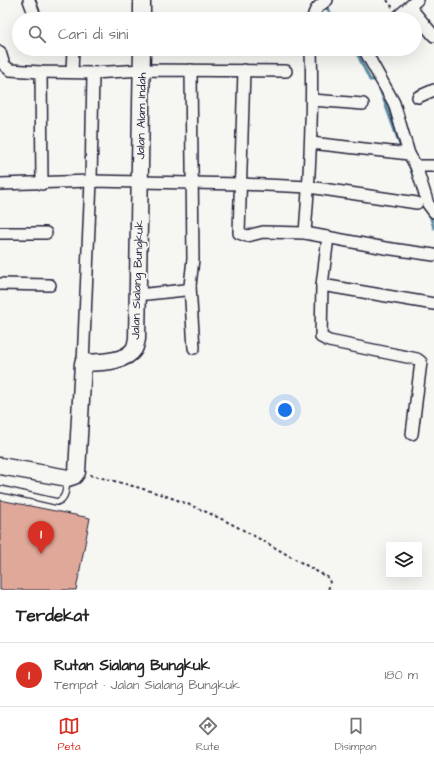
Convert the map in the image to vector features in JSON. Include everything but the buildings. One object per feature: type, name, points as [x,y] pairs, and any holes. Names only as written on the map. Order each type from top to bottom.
[{"type":"street","points":[[29,0],[33,12]]},
{"type":"street","points":[[142,0],[142,12]]},
{"type":"street","points":[[314,12],[316,8],[327,0]]},
{"type":"street","points":[[404,12],[414,3],[419,12]]},
{"type":"street","points":[[422,16],[434,36]]},
{"type":"street","points":[[0,52],[4,64],[10,70],[93,73],[142,70],[286,71]]},
{"type":"street","points":[[72,72],[73,56]]},
{"type":"street","name":"Jalan Alam Indah","points":[[140,182],[142,56]]},
{"type":"street","points":[[305,233],[311,143],[311,56]]},
{"type":"street","points":[[368,56],[394,103],[428,204],[434,212]]},
{"type":"street","points":[[191,70],[193,259],[190,286],[194,348]]},
{"type":"street","points":[[244,70],[239,233],[247,236],[263,232],[305,233],[385,248],[434,255]]},
{"type":"street","points":[[41,72],[42,184]]},
{"type":"street","points":[[0,466],[72,475],[83,363],[91,181],[93,73]]},
{"type":"street","points":[[418,97],[434,90]]},
{"type":"street","points":[[312,100],[363,104]]},
{"type":"street","points":[[311,143],[410,154]]},
{"type":"street","points":[[416,166],[434,166]]},
{"type":"street","points":[[0,184],[42,184],[91,181],[308,187],[417,203]]},
{"type":"street","name":"Jalan Sialang Bungkuk","points":[[83,363],[114,360],[126,356],[134,348],[137,339],[140,182]]},
{"type":"street","points":[[0,233],[46,233]]},
{"type":"street","points":[[328,237],[322,285],[321,336],[329,341],[417,359],[421,362],[412,434]]},
{"type":"street","points":[[0,284],[50,285]]},
{"type":"street","points":[[322,285],[434,304]]},
{"type":"street","points":[[138,295],[185,290],[190,286]]},
{"type":"lane","points":[[0,489],[57,502],[62,500],[64,497],[72,475]]},
{"type":"path","points":[[72,475],[168,496],[198,508],[231,524],[329,578],[330,584],[328,590]]},
{"type":"waterway","points":[[325,5],[330,12]]},
{"type":"waterway","points":[[358,56],[370,80],[376,80],[377,82]]},
{"type":"waterway","points":[[380,89],[401,148]]},
{"type":"waterway","points":[[408,162],[414,178]]},
{"type":"waterway","points":[[429,212],[434,228]]},
{"type":"place","name":"Rutan Sialang Bungkuk","points":[[41,554]]}]
